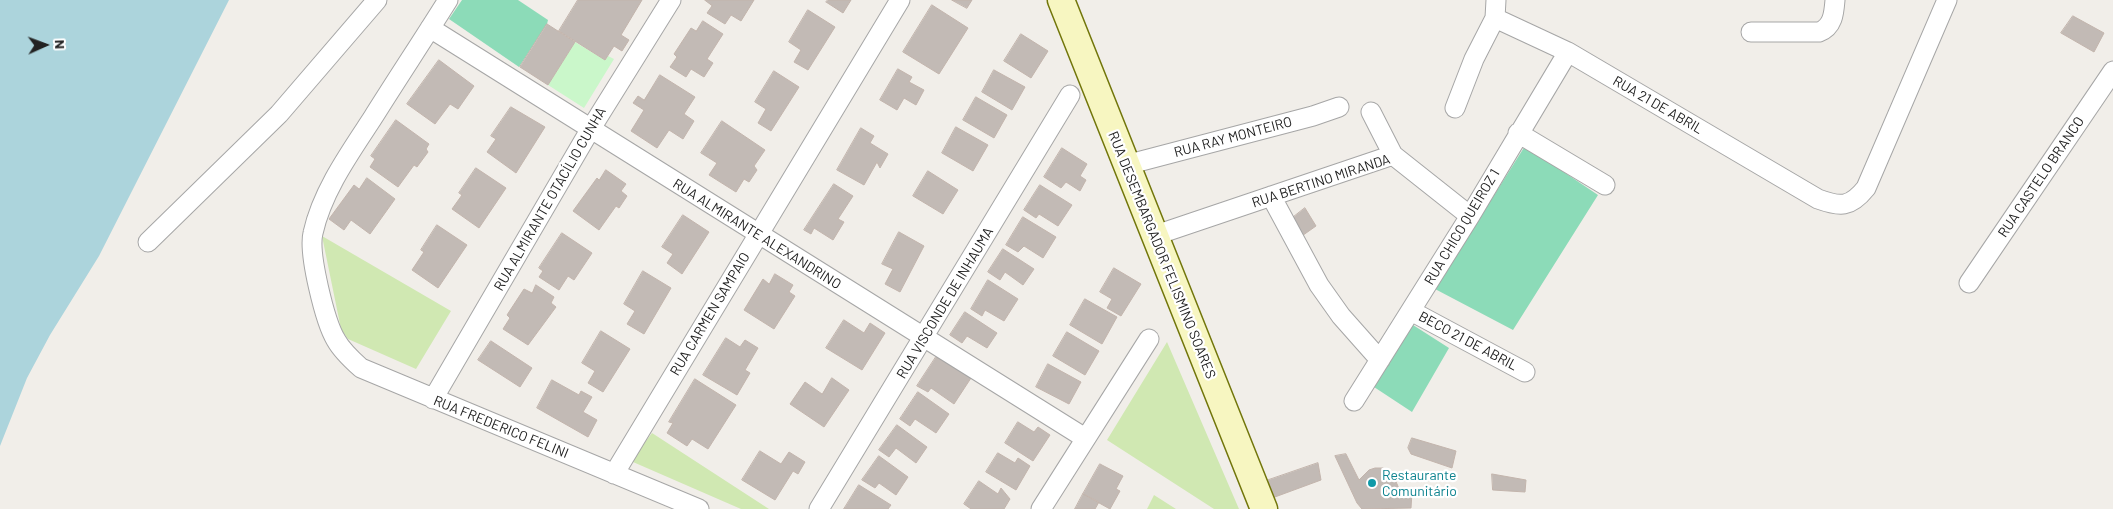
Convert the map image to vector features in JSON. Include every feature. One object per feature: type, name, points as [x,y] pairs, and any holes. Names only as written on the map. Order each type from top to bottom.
[{"type":"street","points":[[148,242],[279,114],[377,0]]},
{"type":"street","name":"RUA FREDERICO FELINI","points":[[448,0],[347,157],[320,208],[312,236],[316,271],[326,319],[336,340],[350,359],[361,368],[699,509]]},
{"type":"street","name":"RUA ALMIRANTE OTACÍLIO CUNHA","points":[[433,399],[590,130],[671,0]]},
{"type":"street","name":"RUA CARMEN SAMPAIO","points":[[614,474],[900,0]]},
{"type":"street","name":"RUA DESEMBARGADOR FELISMINO SOARES","points":[[1061,0],[1126,165],[1156,234],[1264,509]]},
{"type":"street","points":[[1751,32],[1819,32],[1830,25],[1834,13],[1835,0]]},
{"type":"street","name":"RUA 21 DE ABRIL","points":[[1495,9],[1818,199],[1832,204],[1846,204],[1857,199],[1866,188],[1947,0]]},
{"type":"street","points":[[1455,108],[1495,9]]},
{"type":"street","name":"RUA ALMIRANTE ALEXANDRINO","points":[[430,28],[590,130],[1085,438]]},
{"type":"street","name":"RUA CHICO QUEIROZ 1","points":[[1354,401],[1470,216],[1568,52]]},
{"type":"street","name":"RUA CASTELO BRANCO","points":[[1969,283],[2113,71]]},
{"type":"street","name":"RUA VISCONDE DE INHAUMA","points":[[819,509],[1070,96]]},
{"type":"street","name":"RUA RAY MONTEIRO","points":[[1126,165],[1313,116],[1339,107]]},
{"type":"street","points":[[1370,112],[1393,155]]},
{"type":"street","points":[[1518,133],[1605,185]]},
{"type":"street","name":"RUA BERTINO MIRANDA","points":[[1156,234],[1393,155],[1470,216]]},
{"type":"street","points":[[1270,196],[1319,285],[1341,316],[1380,360]]},
{"type":"street","name":"BECO 21 DE ABRIL","points":[[1411,311],[1525,372]]},
{"type":"street","points":[[1040,509],[1149,339]]},
{"type":"green space","points":[[462,0],[518,0],[548,20],[547,24],[519,67],[449,19]]},
{"type":"green space","points":[[575,42],[605,60],[608,56],[614,59],[584,108],[548,85]]},
{"type":"green space","points":[[1525,146],[1598,195],[1513,330],[1435,289]]},
{"type":"green space","points":[[322,236],[451,311],[416,369],[348,339],[341,329]]},
{"type":"green space","points":[[1413,325],[1449,348],[1412,412],[1374,387]]},
{"type":"green space","points":[[1167,342],[1239,509],[1214,509],[1107,440]]},
{"type":"green space","points":[[652,433],[769,509],[741,509],[633,462],[632,459]]},
{"type":"green space","points":[[1154,495],[1176,509],[1147,509]]},
{"type":"water","points":[[0,0],[229,0],[99,256],[50,335],[27,378],[0,446]]},
{"type":"building","points":[[578,0],[642,0],[621,35],[629,40],[622,51],[614,46],[605,60],[559,31]]},
{"type":"building","points":[[705,0],[754,0],[741,21],[731,15],[725,24],[707,13],[712,6]]},
{"type":"building","points":[[828,0],[851,0],[843,13],[826,2]]},
{"type":"building","points":[[952,0],[972,0],[967,8]]},
{"type":"building","points":[[932,5],[968,28],[939,74],[903,52]]},
{"type":"building","points":[[808,10],[835,27],[808,70],[794,62],[801,50],[789,42]]},
{"type":"building","points":[[2073,16],[2104,33],[2094,52],[2061,33]]},
{"type":"building","points":[[703,21],[723,34],[707,59],[713,63],[704,77],[691,69],[686,77],[670,67],[677,57],[674,54],[691,28],[696,31]]},
{"type":"building","points":[[547,24],[575,42],[548,85],[520,67]]},
{"type":"building","points":[[1021,34],[1048,51],[1031,78],[1004,61]]},
{"type":"building","points":[[439,60],[474,86],[458,109],[450,104],[435,124],[407,104]]},
{"type":"building","points":[[898,69],[912,77],[909,82],[924,90],[916,105],[904,98],[897,110],[880,100]]},
{"type":"building","points":[[994,70],[1025,87],[1012,110],[982,92]]},
{"type":"building","points":[[774,71],[799,87],[771,131],[758,123],[766,109],[755,102]]},
{"type":"building","points":[[660,75],[695,97],[684,114],[694,121],[683,139],[669,130],[657,148],[631,131],[644,110],[633,103],[638,96],[644,100]]},
{"type":"building","points":[[976,97],[1007,115],[994,138],[963,120]]},
{"type":"building","points":[[511,107],[545,127],[516,173],[487,152],[496,139],[491,136]]},
{"type":"building","points":[[396,120],[429,144],[426,149],[428,152],[417,167],[414,165],[398,187],[370,167],[375,159],[371,156]]},
{"type":"building","points":[[722,121],[765,150],[754,166],[757,170],[749,182],[744,179],[736,192],[709,175],[717,163],[701,153]]},
{"type":"building","points":[[956,127],[988,145],[973,171],[942,153]]},
{"type":"building","points":[[861,128],[874,136],[870,143],[888,154],[880,168],[877,162],[864,185],[837,170]]},
{"type":"building","points":[[1062,148],[1087,164],[1080,176],[1086,180],[1080,191],[1066,182],[1061,188],[1044,177]]},
{"type":"building","points":[[476,168],[506,188],[479,228],[452,209],[462,195],[459,193]]},
{"type":"building","points":[[606,170],[626,184],[621,191],[627,196],[619,208],[616,206],[599,230],[573,211],[597,178],[599,180]]},
{"type":"building","points":[[928,171],[958,190],[943,214],[913,196]]},
{"type":"building","points":[[367,178],[395,199],[370,234],[351,220],[344,230],[329,219],[354,185],[359,189]]},
{"type":"building","points":[[834,184],[853,196],[838,219],[844,222],[833,240],[814,228],[811,234],[804,230]]},
{"type":"building","points":[[1040,185],[1072,205],[1058,226],[1039,214],[1036,218],[1024,210]]},
{"type":"building","points":[[1305,208],[1316,226],[1299,238],[1286,223]]},
{"type":"building","points":[[683,215],[709,232],[682,274],[667,263],[673,254],[662,247]]},
{"type":"building","points":[[1023,217],[1056,237],[1043,258],[1024,246],[1018,252],[1006,245]]},
{"type":"building","points":[[437,225],[467,245],[438,288],[412,270],[424,252],[421,250]]},
{"type":"building","points":[[899,232],[924,246],[900,292],[885,284],[893,269],[882,264]]},
{"type":"building","points":[[562,233],[592,253],[574,280],[568,276],[559,290],[539,277],[543,271],[539,268]]},
{"type":"building","points":[[1003,249],[1034,269],[1023,285],[1005,272],[1000,280],[988,272]]},
{"type":"building","points":[[1114,268],[1141,284],[1121,316],[1107,308],[1112,299],[1100,292]]},
{"type":"building","points":[[643,271],[671,288],[644,334],[627,324],[635,311],[624,304]]},
{"type":"building","points":[[775,274],[793,285],[789,292],[795,296],[774,329],[744,310],[763,279],[769,284]]},
{"type":"building","points":[[988,280],[1018,299],[1004,321],[985,310],[982,316],[971,309]]},
{"type":"building","points":[[536,285],[554,297],[551,303],[556,307],[528,345],[503,329],[510,318],[507,315],[524,289],[532,293]]},
{"type":"building","points":[[1085,299],[1117,317],[1102,344],[1070,325]]},
{"type":"building","points":[[965,312],[997,333],[987,348],[967,336],[962,343],[950,335]]},
{"type":"building","points":[[844,320],[864,333],[870,323],[885,333],[862,370],[826,348]]},
{"type":"building","points":[[601,331],[630,349],[603,392],[588,383],[595,371],[582,363]]},
{"type":"building","points":[[1067,332],[1099,351],[1085,375],[1053,356]]},
{"type":"building","points":[[726,338],[740,347],[745,340],[758,348],[745,370],[750,373],[737,395],[703,375]]},
{"type":"building","points":[[491,341],[532,368],[520,387],[478,360]]},
{"type":"building","points":[[936,357],[971,378],[954,404],[931,388],[928,392],[917,386]]},
{"type":"building","points":[[1048,364],[1081,382],[1069,404],[1036,387]]},
{"type":"building","points":[[832,378],[849,390],[824,427],[790,404],[805,382],[822,394]]},
{"type":"building","points":[[695,379],[736,405],[708,449],[692,439],[687,446],[667,433],[673,423],[669,422]]},
{"type":"building","points":[[552,380],[579,395],[581,391],[592,397],[583,412],[597,420],[588,437],[537,408]]},
{"type":"building","points":[[918,392],[949,414],[936,433],[915,419],[910,426],[900,419]]},
{"type":"building","points":[[1018,422],[1034,432],[1038,427],[1050,435],[1033,461],[1005,443]]},
{"type":"building","points":[[897,425],[927,447],[916,463],[896,448],[889,457],[879,450]]},
{"type":"building","points":[[1412,438],[1456,451],[1452,468],[1411,454],[1408,448]]},
{"type":"building","points":[[760,451],[781,464],[789,452],[805,462],[798,474],[793,471],[775,500],[742,480]]},
{"type":"building","points":[[998,453],[1015,463],[1018,458],[1030,466],[1016,490],[986,472]]},
{"type":"building","name":"Restaurante Comunitário","points":[[1346,454],[1359,480],[1369,470],[1375,468],[1383,468],[1390,472],[1400,491],[1412,492],[1411,508],[1362,509],[1357,503],[1335,456]]},
{"type":"building","points":[[879,456],[908,477],[896,495],[879,483],[875,488],[862,480]]},
{"type":"building","points":[[1318,463],[1321,480],[1264,501],[1260,483]]},
{"type":"building","points":[[1100,464],[1123,476],[1116,489],[1120,491],[1110,509],[1083,494]]},
{"type":"building","points":[[1492,474],[1526,480],[1525,492],[1493,490]]},
{"type":"building","points":[[979,481],[998,494],[1001,488],[1010,499],[1004,509],[971,509],[964,504]]},
{"type":"building","points":[[859,485],[891,505],[888,509],[844,509]]},
{"type":"building","points":[[1083,494],[1099,502],[1095,509],[1075,509]]},
{"type":"place","name":"Restaurante Comunitário","points":[[1372,483]]}]
